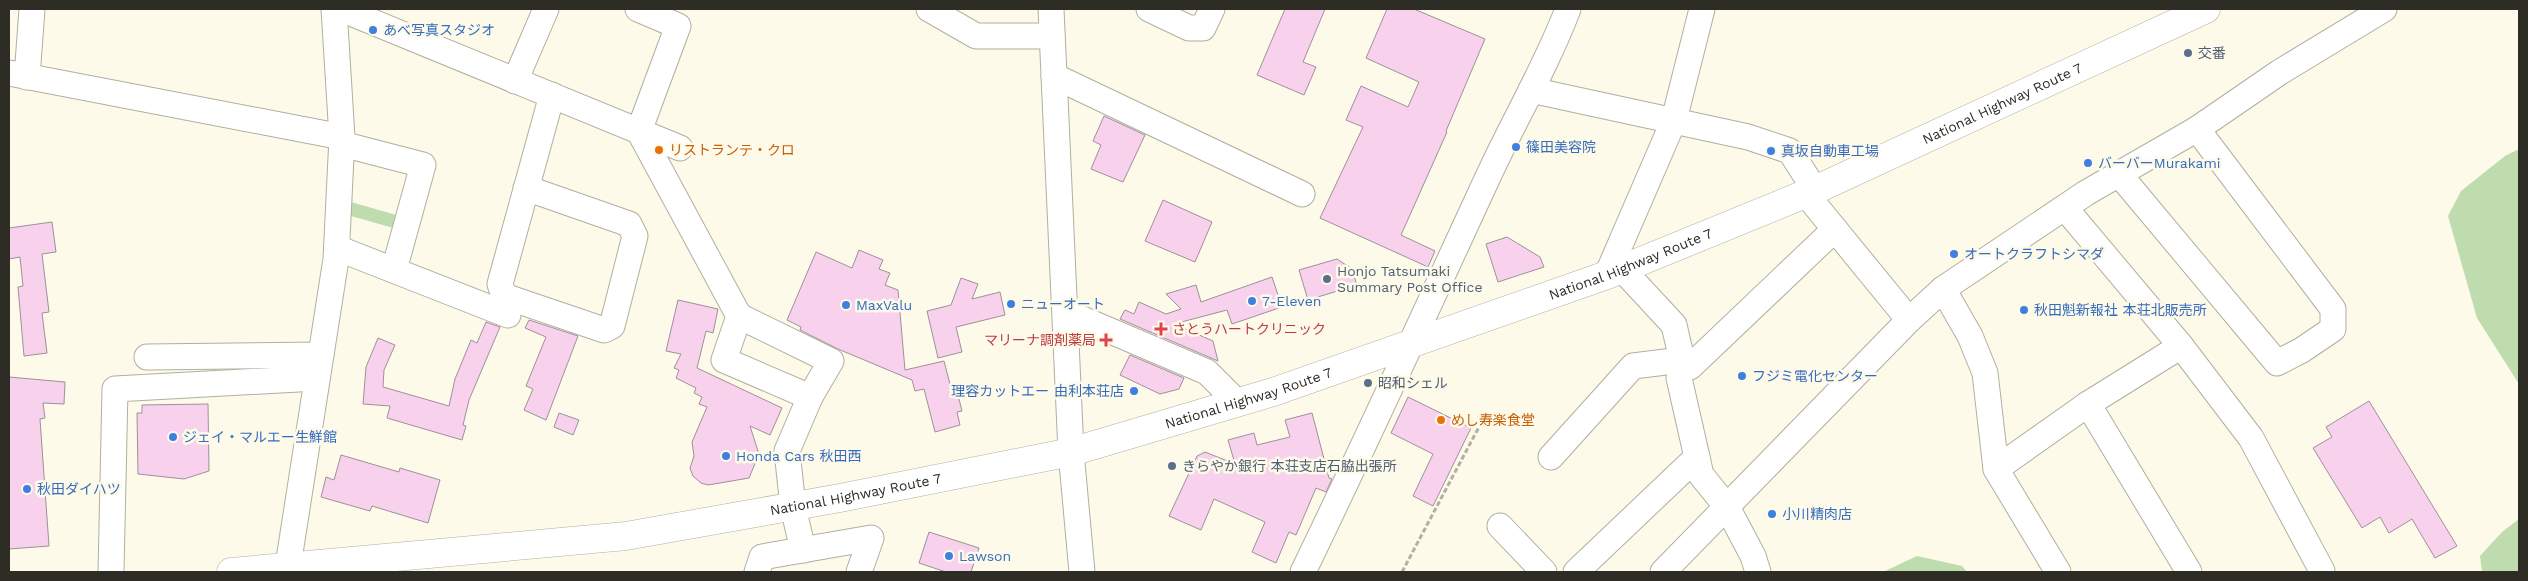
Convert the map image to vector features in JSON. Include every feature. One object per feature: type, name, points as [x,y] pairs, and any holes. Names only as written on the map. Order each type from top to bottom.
[{"type":"highway","name":"National Highway Route 7","points":[[231,572],[287,570],[626,536],[1071,452],[1238,403],[1410,345],[1615,272],[1811,192],[2206,9]]},
{"type":"street","points":[[32,9],[18,75],[342,140],[423,166],[394,270]]},
{"type":"street","points":[[287,570],[337,248],[342,140],[334,9]]},
{"type":"street","points":[[341,9],[680,148]]},
{"type":"street","points":[[516,81],[546,9]]},
{"type":"street","points":[[638,9],[678,26],[639,131],[739,316],[831,361],[810,397],[787,450],[793,506],[803,550]]},
{"type":"street","points":[[929,9],[976,36],[1052,36]]},
{"type":"street","points":[[1050,9],[1066,312],[1071,452],[1082,572]]},
{"type":"street","points":[[1150,9],[1189,28],[1203,28],[1212,9]]},
{"type":"street","points":[[1303,572],[1497,157],[1559,33],[1568,9]]},
{"type":"street","points":[[1702,9],[1674,120],[1615,272],[1674,325],[1681,364],[1679,378],[1701,475],[1727,507],[1753,556],[1758,572]]},
{"type":"street","points":[[1663,572],[1909,320],[1943,289],[2065,208],[2197,129],[2280,72],[2384,9]]},
{"type":"street","points":[[1054,76],[1302,194]]},
{"type":"street","points":[[1531,90],[1748,137],[1790,151],[1811,192],[1835,229],[1909,320]]},
{"type":"street","points":[[526,188],[630,224],[635,236],[612,326],[604,330],[504,296],[500,284],[526,188],[552,95]]},
{"type":"street","points":[[2119,174],[2277,363],[2302,350],[2333,329],[2333,309],[2197,129]]},
{"type":"street","points":[[2065,208],[2181,346],[2251,438],[2322,571]]},
{"type":"street","points":[[1551,457],[1633,366],[1681,364],[1690,367],[1835,229]]},
{"type":"street","points":[[337,248],[508,315]]},
{"type":"street","points":[[1943,289],[1970,336],[1985,373],[1996,469],[2058,572]]},
{"type":"street","points":[[1066,312],[1207,372],[1238,403]]},
{"type":"street","points":[[739,316],[724,360],[810,397]]},
{"type":"street","points":[[1996,469],[2088,404],[2181,346]]},
{"type":"street","points":[[146,356],[319,366]]},
{"type":"street","points":[[111,572],[115,389],[319,366]]},
{"type":"street","points":[[2088,404],[2189,572]]},
{"type":"street","points":[[1576,572],[1697,456]]},
{"type":"street","points":[[1500,526],[1544,572]]},
{"type":"street","points":[[757,572],[762,557],[871,538],[859,572]]},
{"type":"path","points":[[1402,572],[1480,425]]},
{"type":"green space","points":[[2519,149],[2519,384],[2477,318],[2448,216],[2461,191],[2505,156]]},
{"type":"green space","points":[[351,202],[400,216],[397,229],[351,216]]},
{"type":"green space","points":[[2519,519],[2519,572],[2482,572],[2480,556],[2502,532]]},
{"type":"green space","points":[[1917,556],[1962,566],[1967,572],[1883,572]]},
{"type":"building","points":[[1285,9],[1325,9],[1303,62],[1316,67],[1304,95],[1257,75]]},
{"type":"building","points":[[1387,9],[1414,9],[1485,39],[1447,132],[1401,235],[1435,251],[1428,267],[1320,218],[1363,127],[1346,120],[1361,86],[1408,107],[1419,82],[1366,58]]},
{"type":"building","points":[[1104,116],[1145,135],[1123,182],[1091,169],[1101,145],[1093,141]]},
{"type":"building","points":[[1163,200],[1212,222],[1195,262],[1145,241]]},
{"type":"building","points":[[52,222],[56,252],[42,254],[49,312],[42,313],[47,353],[24,356],[18,287],[23,286],[20,257],[9,259],[9,228]]},
{"type":"building","points":[[1507,237],[1540,257],[1544,267],[1498,282],[1486,244]]},
{"type":"building","name":"MaxValu","points":[[859,250],[883,260],[879,269],[890,273],[885,285],[898,290],[905,370],[944,361],[951,388],[956,387],[962,411],[957,412],[960,425],[935,432],[924,389],[915,391],[912,380],[838,349],[800,330],[801,327],[787,320],[816,252],[852,268]]},
{"type":"building","points":[[1337,259],[1352,269],[1357,285],[1308,300],[1299,270]]},
{"type":"building","points":[[1272,277],[1282,307],[1232,324],[1227,310],[1174,324],[1213,341],[1218,361],[1120,319],[1125,310],[1134,314],[1139,302],[1166,314],[1181,309],[1166,294],[1196,285],[1201,302]]},
{"type":"building","points":[[961,278],[978,284],[972,299],[1000,292],[1005,315],[956,327],[962,352],[938,358],[927,311],[951,305]]},
{"type":"building","points":[[678,300],[718,309],[713,333],[706,331],[697,368],[782,408],[770,435],[750,426],[759,454],[749,478],[708,485],[701,483],[693,476],[690,468],[694,456],[692,442],[707,407],[699,404],[702,397],[694,393],[696,388],[676,378],[679,370],[674,368],[681,354],[666,351]]},
{"type":"building","points":[[529,320],[578,336],[546,420],[524,410],[533,389],[526,386],[546,337],[525,328]]},
{"type":"building","points":[[486,322],[500,327],[469,400],[463,425],[466,426],[462,440],[387,418],[390,406],[363,404],[366,367],[378,338],[395,345],[384,370],[383,387],[449,406],[455,379],[471,340],[477,343]]},
{"type":"building","points":[[1130,355],[1184,378],[1179,389],[1160,394],[1120,375]]},
{"type":"building","name":"秋田ダイハツ","points":[[9,377],[65,382],[64,404],[43,403],[45,418],[40,419],[49,546],[9,549]]},
{"type":"building","points":[[1408,397],[1471,428],[1433,506],[1413,496],[1433,454],[1391,433]]},
{"type":"building","points":[[2369,401],[2457,546],[2435,558],[2412,519],[2389,533],[2380,517],[2362,528],[2313,448],[2332,437],[2326,427]]},
{"type":"building","name":"ジェイ・マルエー生鮮館","points":[[208,404],[209,471],[184,479],[138,474],[137,413],[142,413],[142,405]]},
{"type":"building","points":[[559,413],[579,420],[573,435],[554,427]]},
{"type":"building","points":[[1312,413],[1329,478],[1332,479],[1326,492],[1316,488],[1296,535],[1289,532],[1276,563],[1252,552],[1265,522],[1214,499],[1201,530],[1169,516],[1197,456],[1205,452],[1235,464],[1228,440],[1254,433],[1257,445],[1290,437],[1285,420]]},
{"type":"building","points":[[341,455],[399,472],[400,468],[440,480],[428,523],[372,506],[370,511],[321,497],[326,477],[334,480]]},
{"type":"building","name":"Lawson","points":[[929,532],[979,548],[971,572],[946,572],[919,563]]},
{"type":"place","name":"あべ写真スタジオ","points":[[373,30]]},
{"type":"place","name":"交番","points":[[2188,53]]},
{"type":"place","name":"篠田美容院","points":[[1516,147]]},
{"type":"place","name":"リストランテ・クロ","points":[[659,150]]},
{"type":"place","name":"真坂自動車工場","points":[[1771,151]]},
{"type":"place","name":"バーバーMurakami","points":[[2088,163]]},
{"type":"place","name":"オートクラフトシマダ","points":[[1954,254]]},
{"type":"place","name":"Honjo Tatsumaki Summary Post Office","points":[[1327,279]]},
{"type":"place","name":"7-Eleven","points":[[1252,301]]},
{"type":"place","name":"ニューオート","points":[[1011,304]]},
{"type":"place","name":"MaxValu","points":[[846,305]]},
{"type":"place","name":"秋田魁新報社 本荘北販売所","points":[[2024,310]]},
{"type":"place","name":"さとうハートクリニック","points":[[1161,329]]},
{"type":"place","name":"マリーナ調剤薬局","points":[[1106,340]]},
{"type":"place","name":"フジミ電化センター","points":[[1742,376]]},
{"type":"place","name":"昭和シェル","points":[[1368,383]]},
{"type":"place","name":"理容カットエー 由利本荘店","points":[[1134,391]]},
{"type":"place","name":"めし寿楽食堂","points":[[1441,420]]},
{"type":"place","name":"ジェイ・マルエー生鮮館","points":[[173,437]]},
{"type":"place","name":"Honda Cars 秋田西","points":[[726,456]]},
{"type":"place","name":"きらやか銀行 本荘支店石脇出張所","points":[[1172,466]]},
{"type":"place","name":"秋田ダイハツ","points":[[27,489]]},
{"type":"place","name":"小川精肉店","points":[[1772,514]]},
{"type":"place","name":"Lawson","points":[[949,556]]}]
